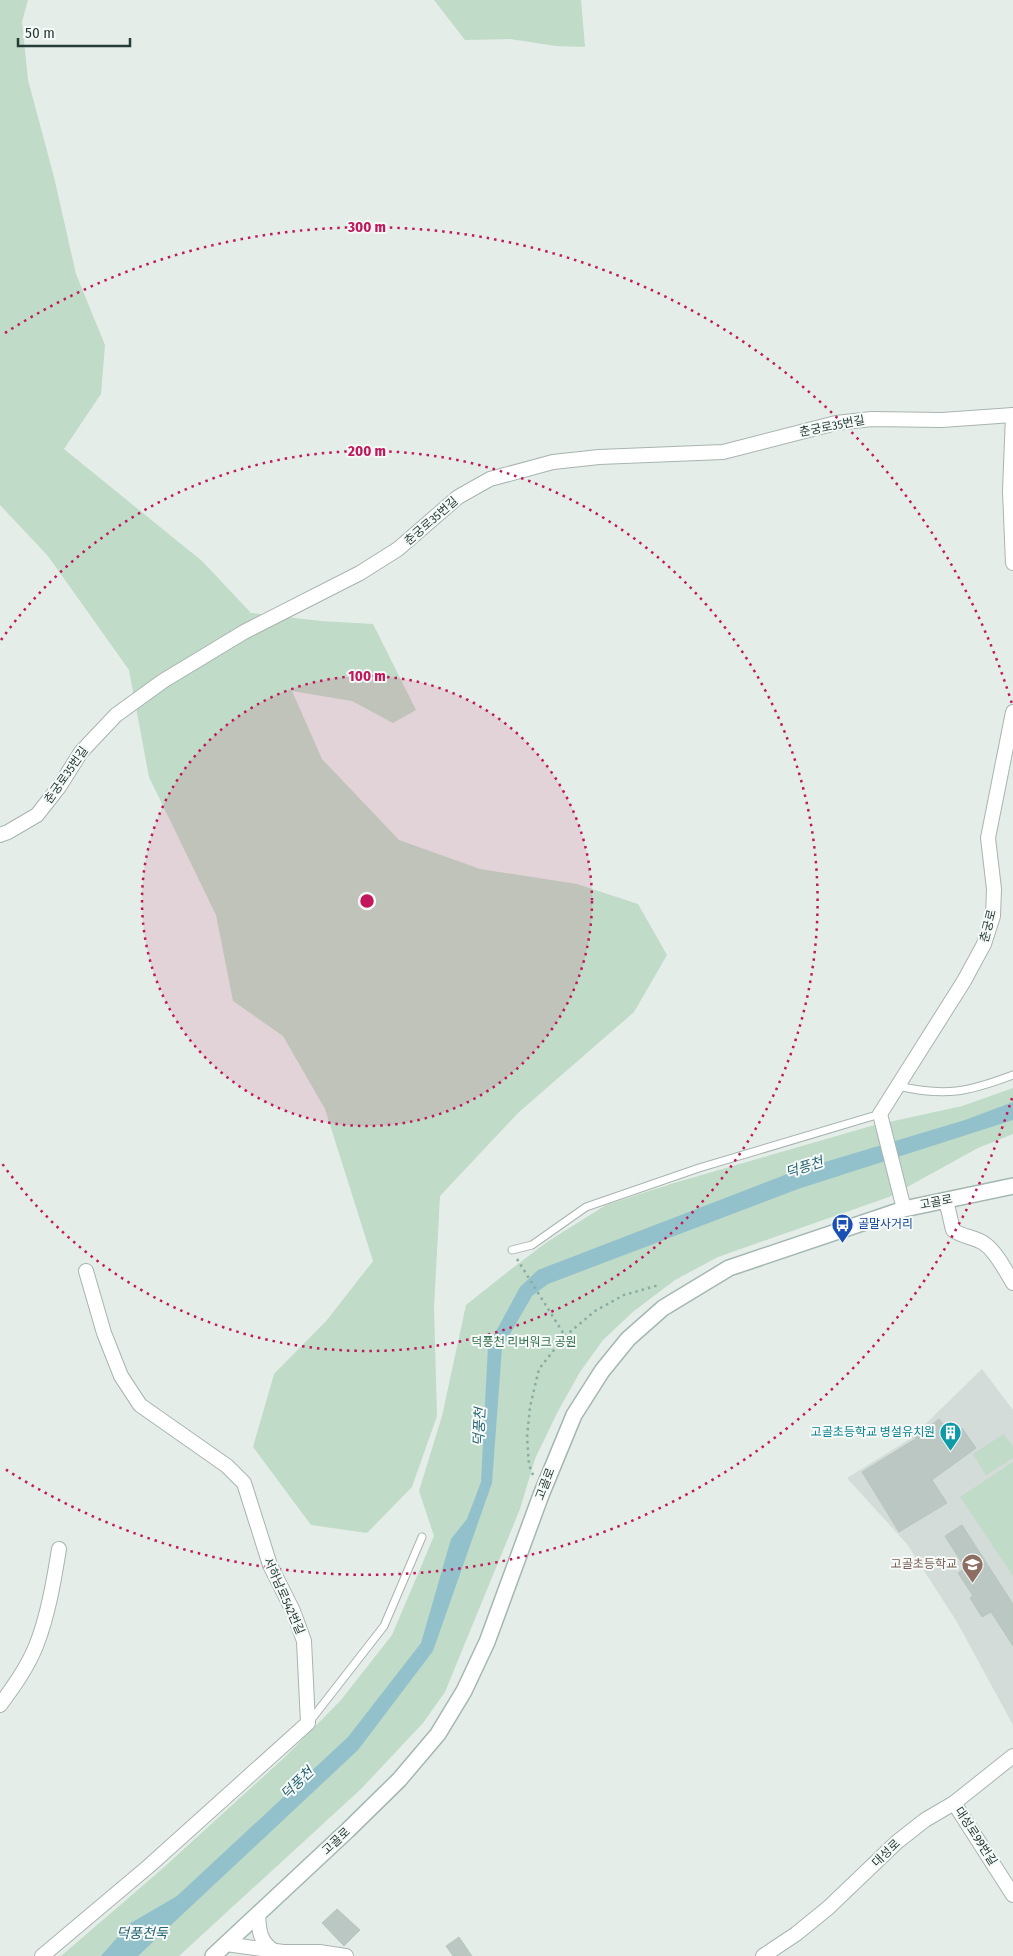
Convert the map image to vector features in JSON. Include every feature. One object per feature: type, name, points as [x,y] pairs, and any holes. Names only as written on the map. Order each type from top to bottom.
[{"type":"street","points":[[1013,415],[1010,491],[1013,564]]},
{"type":"street","name":"춘궁로35번길","points":[[0,835],[37,815],[59,787],[81,752],[116,715],[163,681],[244,632],[360,573],[398,549],[458,497],[490,479],[553,462],[599,457],[723,452],[836,423],[872,418],[942,420],[1013,415]]},
{"type":"street","name":"춘궁로","points":[[880,1114],[964,980],[984,944],[993,916],[994,889],[988,838],[1013,712]]},
{"type":"street","points":[[880,1114],[904,1209]]},
{"type":"street","name":"고골로","points":[[213,1956],[400,1780],[438,1734],[464,1691],[487,1642],[541,1495],[574,1415],[602,1371],[628,1339],[663,1308],[729,1268],[904,1209],[1013,1186]]},
{"type":"street","points":[[946,1200],[953,1230],[960,1235],[985,1244],[999,1260],[1013,1283]]},
{"type":"street","name":"서하남로542번길","points":[[86,1271],[104,1333],[121,1376],[140,1405],[227,1466],[244,1483],[270,1565],[293,1611],[304,1641],[308,1723]]},
{"type":"street","points":[[0,1705],[20,1678],[36,1645],[54,1584],[59,1549]]},
{"type":"street","points":[[42,1956],[149,1866],[308,1723]]},
{"type":"street","name":"대성로","points":[[763,1956],[796,1934],[828,1908],[904,1836],[925,1820],[954,1803],[1013,1756]]},
{"type":"street","name":"대성로99번길","points":[[954,1803],[1013,1895]]},
{"type":"street","points":[[258,1914],[261,1939],[266,1946],[274,1951]]},
{"type":"street","points":[[226,1944],[274,1951],[319,1952],[346,1956]]},
{"type":"lane","points":[[898,1086],[922,1091],[950,1093],[985,1086],[1013,1075]]},
{"type":"lane","points":[[512,1250],[532,1245],[586,1207],[699,1168],[880,1114]]},
{"type":"lane","points":[[308,1723],[384,1626],[422,1537]]},
{"type":"path","points":[[512,1250],[566,1336]]},
{"type":"path","points":[[541,1495],[529,1465],[527,1437],[530,1407],[539,1369],[566,1336],[595,1312],[624,1294],[659,1285]]},
{"type":"shaded area","name":"고골초등학교","points":[[982,1369],[1013,1410],[1013,1725],[957,1622],[907,1544],[847,1478],[910,1439]]},
{"type":"green space","points":[[0,0],[28,0],[22,22],[28,80],[54,177],[76,274],[105,345],[101,394],[64,449],[202,561],[251,613],[321,621],[373,624],[416,710],[393,723],[352,701],[292,691],[322,759],[399,840],[480,869],[577,884],[638,904],[667,955],[634,1012],[518,1113],[440,1196],[434,1307],[437,1416],[412,1487],[367,1533],[311,1525],[253,1447],[274,1374],[327,1320],[373,1261],[325,1109],[283,1036],[233,1001],[216,915],[149,777],[129,670],[48,556],[0,505]]},
{"type":"green space","points":[[434,0],[581,0],[585,47],[556,46],[510,39],[465,40]]},
{"type":"green space","name":"덕풍천 리버워크 공원","points":[[1013,1088],[1013,1134],[978,1148],[889,1197],[718,1257],[675,1280],[634,1311],[603,1340],[580,1372],[557,1413],[535,1459],[520,1509],[445,1692],[423,1723],[361,1789],[179,1956],[61,1956],[162,1869],[286,1756],[341,1700],[392,1635],[434,1536],[419,1491],[442,1416],[466,1305],[547,1242],[606,1205],[674,1183],[871,1126],[962,1106]]},
{"type":"green space","points":[[1004,1434],[1013,1447],[1013,1458],[986,1475],[973,1454]]},
{"type":"green space","points":[[1013,1462],[1013,1576],[960,1497]]},
{"type":"water","name":"덕풍천둑","points":[[1013,1102],[1013,1120],[798,1189],[548,1284],[532,1296],[502,1348],[492,1483],[433,1651],[358,1750],[138,1956],[101,1956],[129,1924],[177,1896],[348,1737],[421,1643],[451,1539],[467,1519],[481,1482],[488,1346],[520,1287],[538,1270],[795,1171],[965,1120]]},
{"type":"building","points":[[939,1419],[952,1435],[962,1428],[976,1448],[932,1480],[947,1503],[899,1532],[862,1472],[917,1438],[915,1437]]},
{"type":"building","points":[[962,1525],[1013,1604],[1013,1646],[991,1612],[982,1617],[970,1598],[973,1596],[958,1573],[965,1568],[945,1536]]},
{"type":"building","points":[[337,1909],[360,1930],[344,1946],[322,1923]]},
{"type":"building","points":[[459,1937],[472,1956],[453,1956],[446,1946]]},
{"type":"place","name":"골말사거리","points":[[842,1243]]},
{"type":"place","name":"고골초등학교 병설유치원","points":[[951,1451]]},
{"type":"place","name":"고골초등학교","points":[[973,1583]]},
{"type":"water label","name":"덕풍천","points":[[804,1167]]},
{"type":"water label","name":"덕풍천","points":[[479,1427]]},
{"type":"water label","name":"덕풍천","points":[[297,1783]]}]
